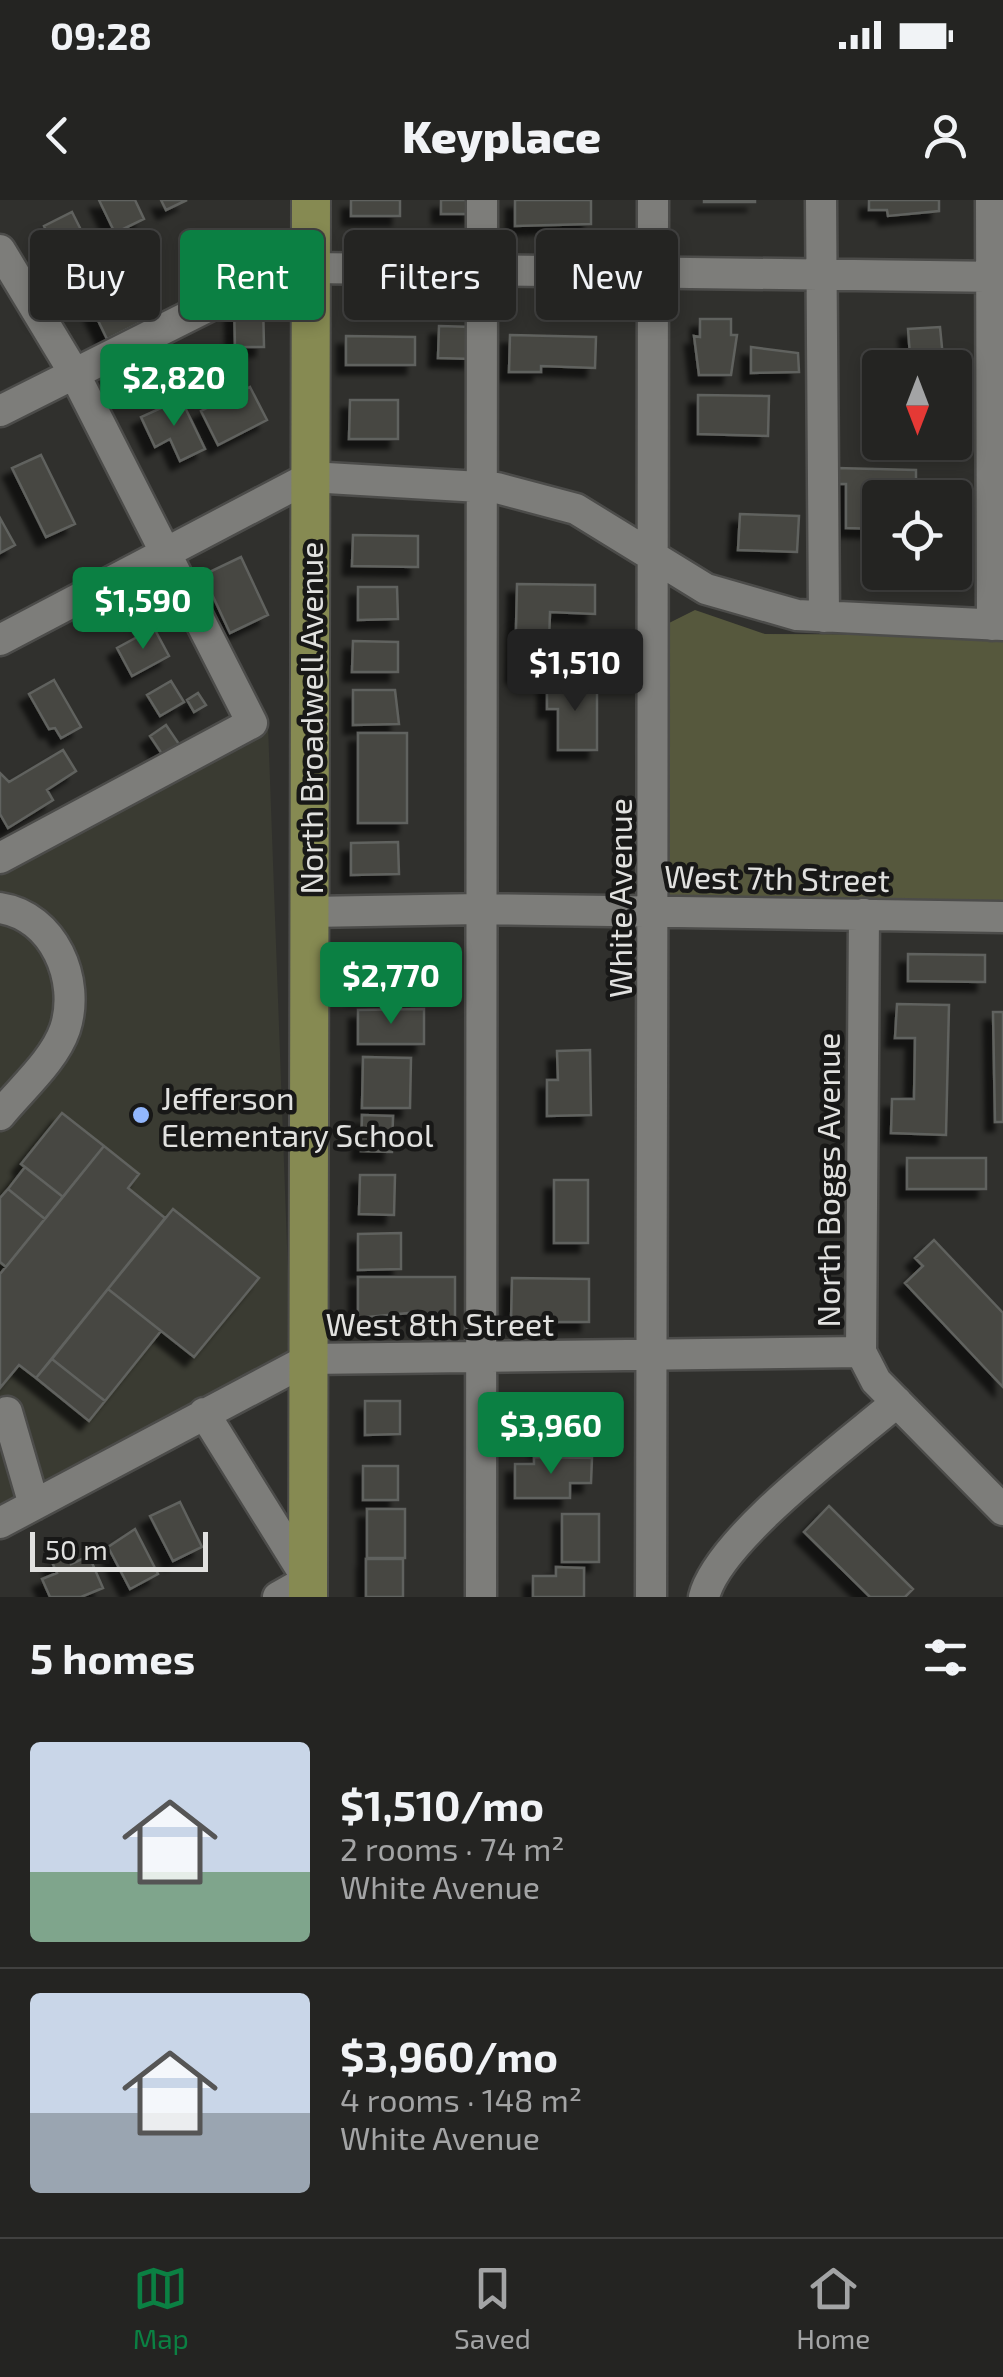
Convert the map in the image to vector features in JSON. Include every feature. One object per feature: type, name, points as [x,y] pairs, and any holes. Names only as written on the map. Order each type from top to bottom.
[{"type":"main road","name":"North Broadwell Avenue","points":[[311,200],[311,230]]},
{"type":"main road","name":"North Broadwell Avenue","points":[[298,1591],[309,1359],[311,320]]},
{"type":"street","points":[[482,200],[482,230]]},
{"type":"street","name":"White Avenue","points":[[652,200],[652,230]]},
{"type":"street","points":[[821,200],[824,616]]},
{"type":"street","points":[[0,640],[310,477],[479,486],[576,508],[706,589],[798,615],[997,625],[997,277],[992,200]]},
{"type":"street","points":[[0,250],[73,371],[252,723],[0,858]]},
{"type":"street","points":[[678,272],[997,277]]},
{"type":"street","points":[[0,411],[180,319]]},
{"type":"street","points":[[481,320],[481,1597]]},
{"type":"street","name":"White Avenue","points":[[651,1597],[650,1167],[656,910],[653,320]]},
{"type":"street","points":[[0,908],[24,917],[46,933],[60,954],[68,979],[68,1003],[66,1027],[56,1047],[0,1115]]},
{"type":"street","name":"West 7th Street","points":[[310,912],[656,910],[1003,916]]},
{"type":"street","name":"North Boggs Avenue","points":[[864,914],[861,1352],[876,1381],[1003,1510]]},
{"type":"street","name":"West 8th Street","points":[[0,1523],[309,1359],[861,1352]]},
{"type":"street","points":[[704,1597],[708,1584],[747,1532],[897,1402]]},
{"type":"street","points":[[8,1412],[34,1504]]},
{"type":"street","points":[[204,1413],[298,1591]]},
{"type":"shaded area","name":"Jefferson Elementary School","points":[[268,726],[291,1355],[0,1508],[0,876]]},
{"type":"green space","points":[[695,610],[765,634],[1003,635],[1003,904],[666,902],[667,624]]},
{"type":"building","points":[[99,200],[135,200],[144,219],[114,230]]},
{"type":"building","points":[[161,200],[187,200],[166,210]]},
{"type":"building","points":[[351,200],[400,200],[400,216],[351,216]]},
{"type":"building","points":[[441,200],[472,200],[473,214],[441,214]]},
{"type":"building","points":[[515,200],[591,200],[591,224],[515,226]]},
{"type":"building","points":[[755,200],[755,202],[704,202]]},
{"type":"building","points":[[869,200],[939,200],[939,211],[888,216],[887,210],[869,210]]},
{"type":"building","points":[[72,212],[81,230],[46,230],[44,226]]},
{"type":"building","points":[[700,319],[731,319],[731,335],[737,335],[731,375],[699,375],[694,336],[700,337]]},
{"type":"building","points":[[98,320],[142,320],[143,321],[107,339]]},
{"type":"building","points":[[234,320],[263,320],[264,347],[235,347]]},
{"type":"building","points":[[439,326],[473,327],[473,359],[438,358]]},
{"type":"building","points":[[940,327],[942,350],[910,350],[908,329]]},
{"type":"building","points":[[510,335],[596,337],[595,368],[541,366],[541,372],[509,372]]},
{"type":"building","points":[[346,336],[415,337],[415,365],[346,365]]},
{"type":"building","points":[[149,344],[160,366],[125,385],[113,362]]},
{"type":"building","points":[[751,347],[798,353],[799,372],[751,373]]},
{"type":"building","points":[[250,387],[267,420],[218,445],[201,411]]},
{"type":"building","points":[[698,395],[769,396],[768,436],[698,434]]},
{"type":"building","points":[[181,399],[205,449],[180,461],[170,439],[155,447],[141,417]]},
{"type":"building","points":[[350,400],[398,400],[398,439],[349,439]]},
{"type":"building","points":[[41,455],[75,524],[46,537],[12,468]]},
{"type":"building","points":[[836,468],[916,470],[916,480],[862,480],[862,528],[846,528],[846,484],[836,484]]},
{"type":"building","points":[[740,514],[799,516],[797,552],[738,550]]},
{"type":"building","points":[[0,518],[15,545],[0,553]]},
{"type":"building","points":[[353,535],[418,536],[418,567],[352,566]]},
{"type":"building","points":[[241,557],[268,615],[230,633],[203,575]]},
{"type":"building","points":[[517,584],[595,585],[595,614],[550,612],[549,644],[594,646],[593,675],[515,674]]},
{"type":"building","points":[[358,587],[397,587],[398,619],[358,620]]},
{"type":"building","points":[[154,628],[169,656],[132,676],[117,648]]},
{"type":"building","points":[[353,641],[398,642],[398,672],[352,672]]},
{"type":"building","points":[[54,680],[81,727],[61,738],[55,728],[49,729],[29,694]]},
{"type":"building","points":[[171,681],[184,702],[160,716],[147,695]]},
{"type":"building","points":[[547,683],[597,683],[597,750],[558,750],[558,709],[547,709]]},
{"type":"building","points":[[353,690],[395,690],[399,724],[353,725]]},
{"type":"building","points":[[198,693],[206,705],[194,712],[187,700]]},
{"type":"building","points":[[166,725],[181,747],[164,757],[150,736]]},
{"type":"building","points":[[358,733],[407,733],[407,823],[358,823]]},
{"type":"building","points":[[63,750],[76,771],[47,790],[53,800],[8,828],[0,814],[0,773],[9,782]]},
{"type":"building","points":[[398,842],[399,874],[351,875],[351,843]]},
{"type":"building","points":[[908,954],[985,955],[985,982],[908,981]]},
{"type":"building","points":[[421,960],[422,995],[356,996],[356,961]]},
{"type":"building","points":[[897,1004],[949,1005],[946,1135],[891,1133],[892,1099],[914,1099],[915,1038],[895,1038]]},
{"type":"building","points":[[424,1009],[424,1044],[358,1044],[358,1010]]},
{"type":"building","points":[[993,1012],[1003,1012],[1003,1122],[995,1122]]},
{"type":"building","points":[[590,1050],[591,1115],[547,1116],[547,1080],[558,1080],[557,1051]]},
{"type":"building","points":[[363,1057],[411,1058],[410,1108],[362,1108]]},
{"type":"building","points":[[62,1113],[104,1146],[63,1197],[21,1164]]},
{"type":"building","points":[[362,1115],[393,1116],[392,1152],[361,1151]]},
{"type":"building","points":[[104,1146],[139,1174],[128,1188],[165,1218],[36,1378],[19,1365],[0,1388],[0,1274]]},
{"type":"building","points":[[907,1158],[986,1158],[986,1189],[907,1189]]},
{"type":"building","points":[[25,1167],[63,1197],[45,1219],[8,1189]]},
{"type":"building","points":[[360,1175],[395,1175],[394,1215],[359,1214]]},
{"type":"building","points":[[554,1180],[588,1180],[588,1243],[554,1243]]},
{"type":"building","points":[[8,1189],[45,1219],[6,1267],[0,1262],[0,1198]]},
{"type":"building","points":[[173,1209],[259,1278],[194,1357],[108,1289]]},
{"type":"building","points":[[401,1233],[401,1269],[358,1270],[358,1234]]},
{"type":"building","points":[[934,1240],[1003,1313],[1003,1387],[905,1283],[923,1266],[915,1258]]},
{"type":"building","points":[[358,1277],[455,1277],[455,1320],[419,1320],[419,1312],[358,1318]]},
{"type":"building","points":[[512,1278],[589,1279],[589,1322],[511,1322]]},
{"type":"building","points":[[108,1289],[161,1331],[105,1401],[52,1359]]},
{"type":"building","points":[[52,1359],[105,1401],[89,1421],[36,1378]]},
{"type":"building","points":[[365,1401],[400,1401],[400,1434],[365,1435]]},
{"type":"building","points":[[539,1412],[588,1413],[588,1450],[539,1449]]},
{"type":"building","points":[[534,1457],[592,1458],[591,1483],[570,1483],[570,1498],[515,1498],[515,1464],[534,1464]]},
{"type":"building","points":[[363,1466],[398,1466],[398,1500],[363,1500]]},
{"type":"building","points":[[180,1502],[202,1547],[173,1561],[150,1516]]},
{"type":"building","points":[[829,1506],[913,1589],[905,1597],[870,1597],[804,1532]]},
{"type":"building","points":[[367,1509],[405,1509],[405,1558],[367,1558]]},
{"type":"building","points":[[562,1514],[599,1514],[599,1562],[562,1562]]},
{"type":"building","points":[[135,1529],[158,1574],[130,1589],[108,1547]]},
{"type":"building","points":[[67,1555],[71,1564],[89,1556],[103,1588],[81,1597],[50,1597],[42,1579],[57,1573],[52,1562]]},
{"type":"building","points":[[366,1559],[403,1559],[403,1597],[366,1597]]},
{"type":"building","points":[[556,1567],[584,1568],[584,1597],[533,1597],[533,1576],[556,1576]]},
{"type":"place","name":"Jefferson Elementary School","points":[[141,1115]]}]
